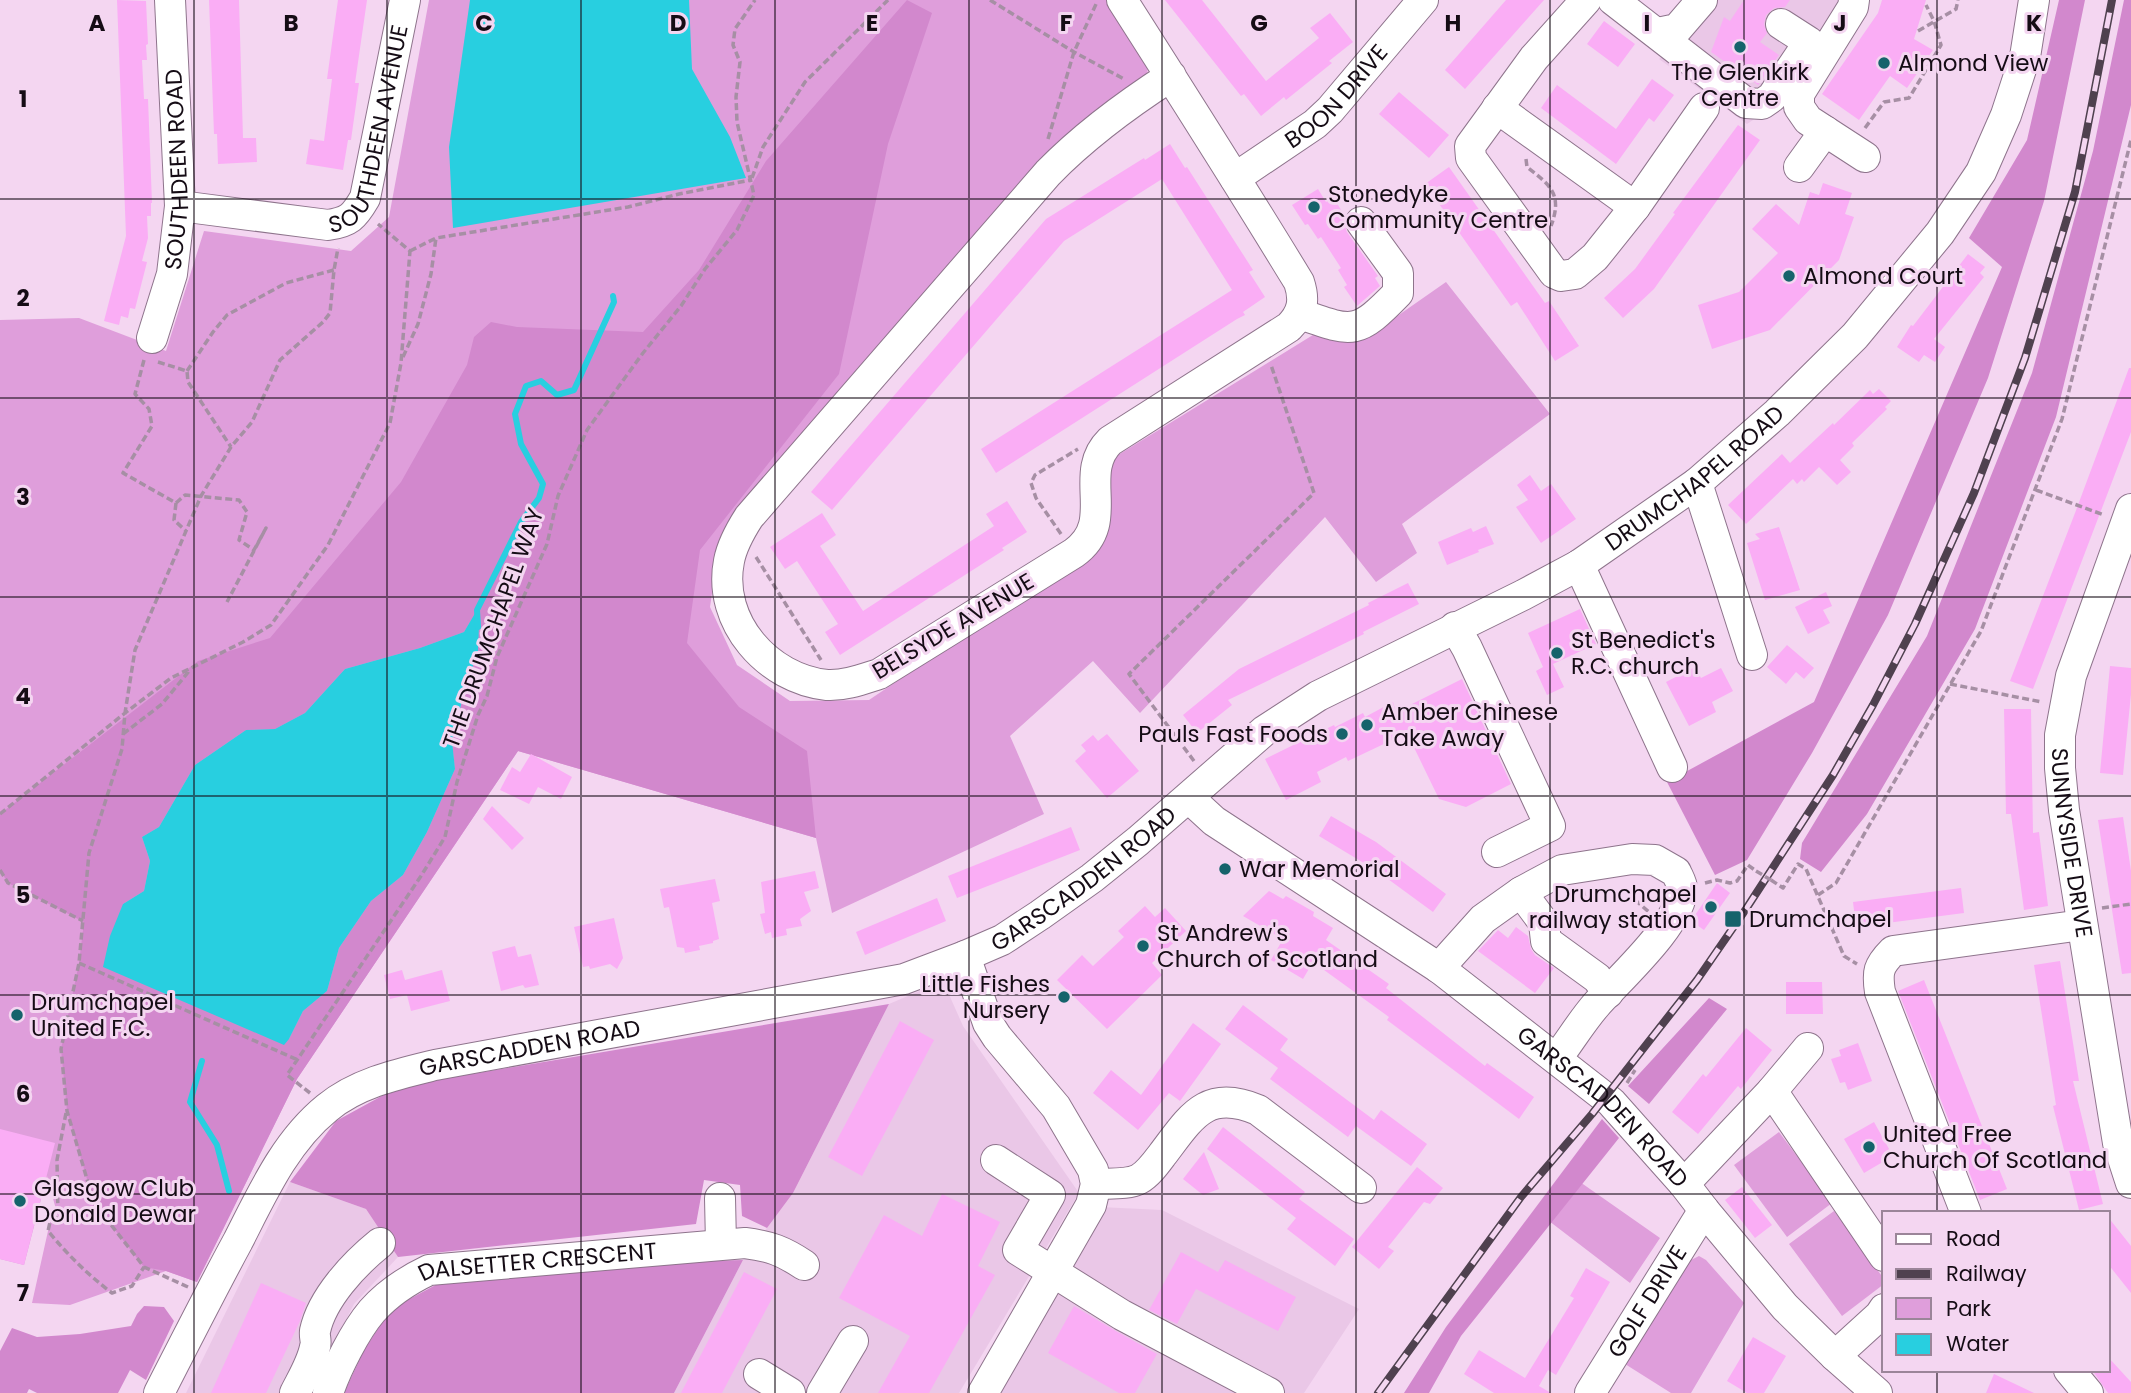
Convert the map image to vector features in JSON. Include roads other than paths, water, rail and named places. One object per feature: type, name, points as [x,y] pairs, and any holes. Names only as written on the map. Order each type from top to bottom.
[{"type":"street","name":"SOUTHDEEN ROAD","points":[[152,338],[172,274],[180,206],[170,0]]},
{"type":"street","name":"SOUTHDEEN AVENUE","points":[[180,206],[328,225],[350,218],[365,198],[405,0]]},
{"type":"street","points":[[1122,0],[1159,84],[1235,178],[1299,282],[1303,293],[1300,314],[1338,327],[1358,326],[1372,320],[1398,293],[1398,273],[1361,222]]},
{"type":"street","name":"BOON DRIVE","points":[[1235,178],[1315,124],[1330,110],[1423,0]]},
{"type":"street","points":[[1586,0],[1534,58],[1470,146],[1471,158],[1554,273],[1561,276],[1575,274],[1595,257],[1635,207],[1704,108]]},
{"type":"street","points":[[1614,0],[1746,103],[1762,104],[1772,97],[1809,42],[1781,23]]},
{"type":"street","points":[[1658,33],[1677,29],[1702,0]]},
{"type":"street","points":[[1854,0],[1853,7],[1799,94],[1799,107],[1808,120],[1858,152]]},
{"type":"street","name":"DRUMCHAPEL ROAD","points":[[1198,789],[1264,731],[1318,696],[1522,596],[1579,565],[1697,484],[1777,412],[1855,336],[1940,233],[1981,172],[2006,116],[2025,57],[2034,0]]},
{"type":"street","name":"BELSYDE AVENUE","points":[[1159,84],[1106,120],[1048,173],[748,517],[729,561],[728,586],[732,607],[750,643],[767,660],[785,672],[805,680],[828,685],[854,682],[879,674],[1083,547],[1094,526],[1096,467],[1100,452],[1110,441],[1264,344],[1289,327],[1300,314]]},
{"type":"street","points":[[1497,108],[1635,207]]},
{"type":"street","points":[[1799,167],[1825,131]]},
{"type":"street","points":[[1697,484],[1752,654]]},
{"type":"street","name":"SUNNYSIDE DRIVE","points":[[2128,516],[2071,676],[2060,735],[2060,768],[2064,810],[2118,1143],[2131,1183]]},
{"type":"street","points":[[1579,565],[1672,767]]},
{"type":"street","points":[[1455,627],[1550,826],[1497,852]]},
{"type":"street","name":"GARSCADDEN ROAD","points":[[159,1393],[275,1169],[318,1116],[361,1088],[394,1075],[435,1065],[904,979],[1002,940],[1092,878],[1198,789],[1214,821],[1439,968],[1612,1102],[1684,1184],[1785,1307],[1877,1393]]},
{"type":"street","points":[[1439,968],[1483,919],[1521,892],[1562,870],[1632,859],[1655,860],[1667,865],[1676,872],[1682,888],[1678,904],[1668,923],[1639,962],[1595,1006],[1557,1058]]},
{"type":"street","points":[[1521,892],[1544,923],[1546,941],[1597,978],[1608,993]]},
{"type":"street","points":[[1965,1211],[1880,992],[1877,975],[1893,951],[2082,925]]},
{"type":"street","points":[[965,956],[988,1023],[1056,1107],[1093,1170],[1096,1184],[1091,1205],[983,1393]]},
{"type":"street","points":[[1684,1184],[1772,1091],[1808,1048]]},
{"type":"street","points":[[1772,1091],[1882,1253]]},
{"type":"street","points":[[1096,1184],[1139,1179],[1152,1167],[1192,1116],[1206,1107],[1225,1101],[1244,1104],[1258,1110],[1361,1188]]},
{"type":"street","points":[[996,1160],[1050,1195],[1018,1250],[1122,1315],[1269,1393]]},
{"type":"street","points":[[720,1198],[721,1244]]},
{"type":"street","name":"GOLF DRIVE","points":[[1590,1393],[1704,1210]]},
{"type":"street","points":[[295,1393],[316,1347],[315,1332],[322,1313],[340,1281],[359,1260],[380,1243]]},
{"type":"street","name":"DALSETTER CRESCENT","points":[[328,1393],[348,1349],[371,1312],[406,1281],[429,1270],[721,1244],[767,1245],[804,1265]]},
{"type":"street","points":[[1835,1356],[1882,1312]]},
{"type":"street","points":[[822,1393],[853,1341]]},
{"type":"street","points":[[2071,1372],[2088,1393]]},
{"type":"street","points":[[759,1374],[790,1393]]},
{"type":"water","points":[[470,0],[689,0],[692,69],[730,137],[746,178],[453,228],[449,147]]},
{"type":"water","points":[[477,610],[478,651],[452,741],[455,769],[427,832],[403,875],[371,901],[339,948],[327,991],[303,1011],[284,1045],[103,967],[110,936],[123,904],[144,891],[150,861],[142,837],[159,827],[195,765],[246,730],[275,729],[305,713],[345,669],[420,648],[464,632]]},
{"type":"waterway","points":[[478,627],[477,610],[521,522],[539,498],[543,484],[521,444],[515,414],[526,386],[541,381],[557,395],[574,390],[614,302],[613,296]]},
{"type":"waterway","points":[[202,1061],[190,1102],[217,1145],[229,1191]]},
{"type":"railway","points":[[1378,1393],[1521,1197],[1592,1114],[1697,980],[1833,775],[1873,705],[1915,624],[1974,493],[2025,358],[2075,192],[2112,0]]},
{"type":"place","name":"The Glenkirk Centre","points":[[1740,47]]},
{"type":"place","name":"Almond View","points":[[1884,63]]},
{"type":"place","name":"Stonedyke Community Centre","points":[[1314,207]]},
{"type":"place","name":"Almond Court","points":[[1789,276]]},
{"type":"place","name":"St Benedict's R.C. church","points":[[1557,653]]},
{"type":"place","name":"Amber Chinese Take Away","points":[[1367,725]]},
{"type":"place","name":"Pauls Fast Foods","points":[[1342,734]]},
{"type":"place","name":"War Memorial","points":[[1225,869]]},
{"type":"place","name":"Drumchapel railway station","points":[[1711,907]]},
{"type":"place","name":"Drumchapel","points":[[1733,919]]},
{"type":"place","name":"St Andrew's Church of Scotland","points":[[1143,946]]},
{"type":"place","name":"Little Fishes Nursery","points":[[1064,997]]},
{"type":"place","name":"Drumchapel United F.C.","points":[[17,1015]]},
{"type":"place","name":"United Free Church Of Scotland","points":[[1869,1147]]},
{"type":"place","name":"Glasgow Club Donald Dewar","points":[[20,1201]]}]
